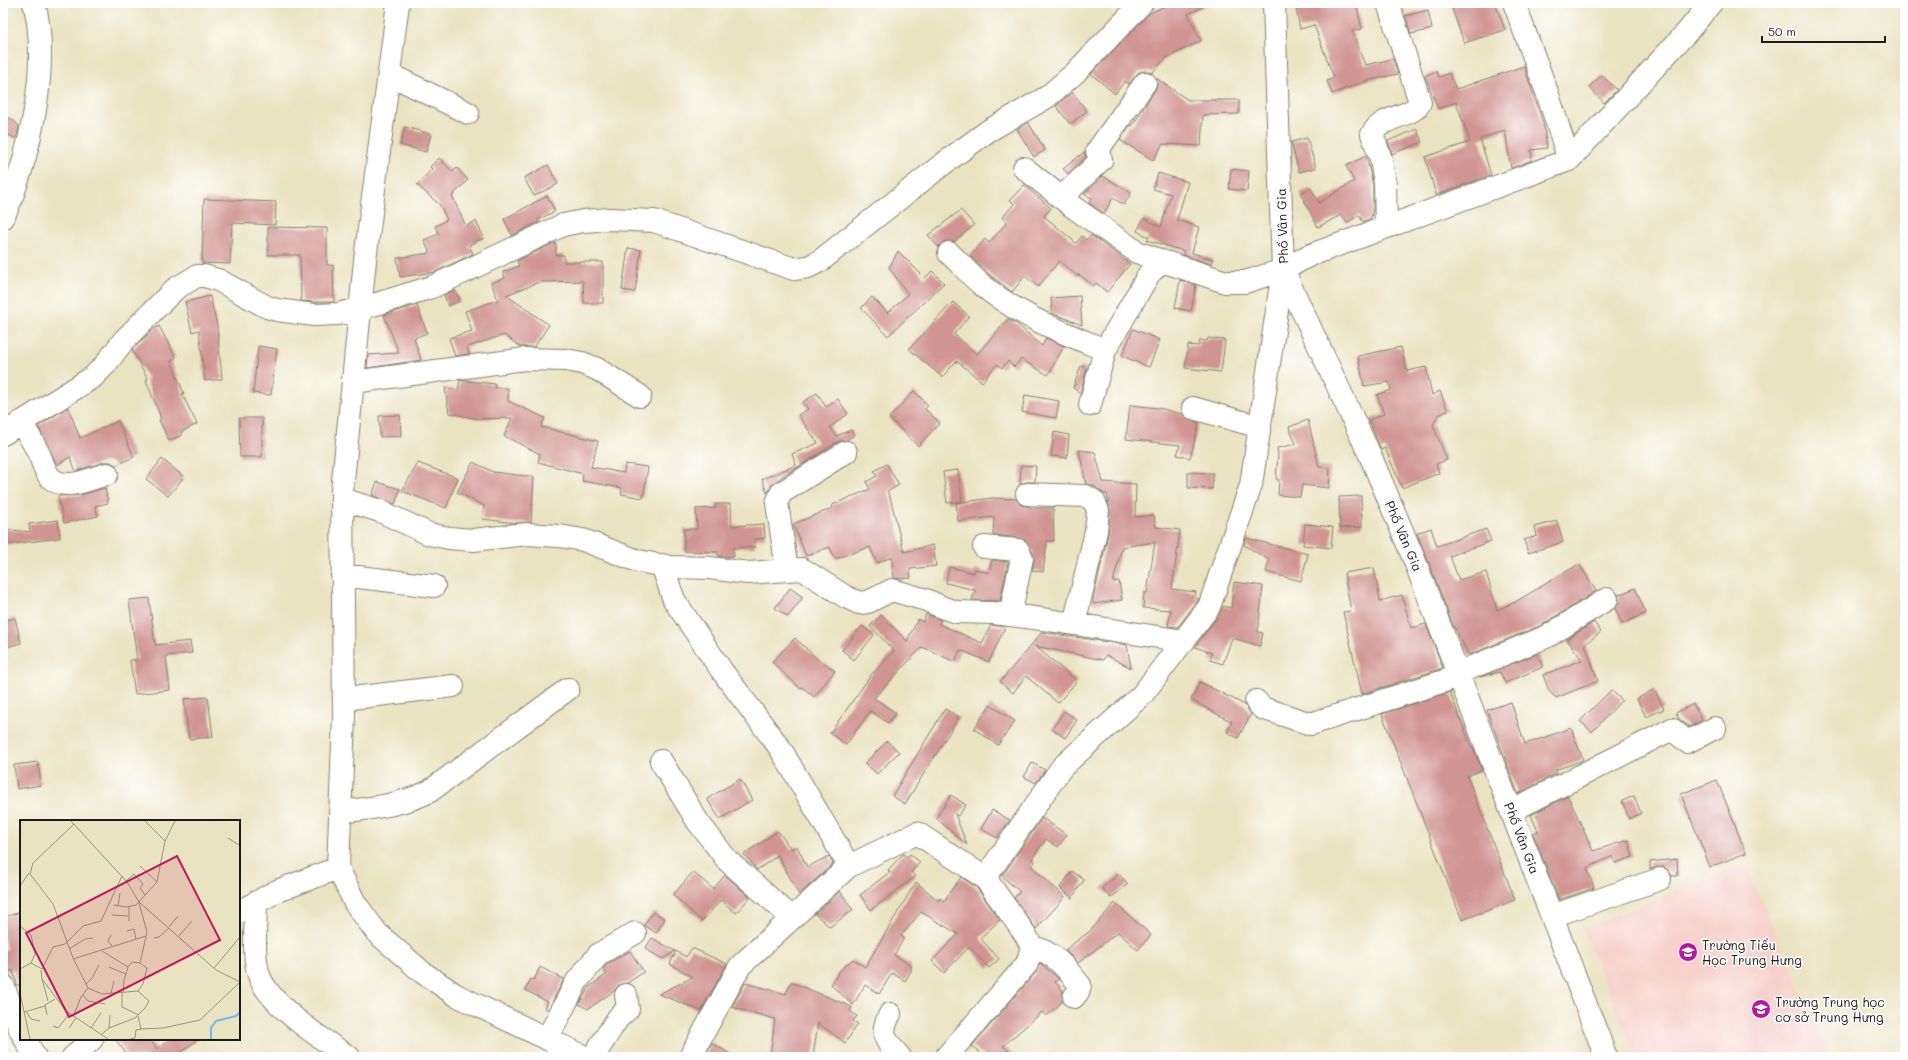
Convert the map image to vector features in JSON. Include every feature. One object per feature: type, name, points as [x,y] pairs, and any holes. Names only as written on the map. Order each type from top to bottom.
[{"type":"street","points":[[3,218],[26,153],[37,96],[40,49],[37,15],[34,3]]},
{"type":"street","points":[[398,3],[360,309],[342,499],[344,699],[338,868],[354,903],[377,933],[422,972],[456,995],[585,1057]]},
{"type":"street","points":[[3,434],[93,377],[105,365],[124,340],[175,289],[198,276],[218,280],[244,295],[277,310],[314,315],[338,314],[360,309],[432,286],[563,226],[603,219],[654,221],[794,269],[808,267],[820,261],[942,164],[988,131],[1047,97],[1075,73],[1142,3]]},
{"type":"street","name":"Phố Vân Gia","points":[[1274,3],[1284,270],[1373,462],[1414,558],[1606,1057]]},
{"type":"street","points":[[1386,227],[1381,159],[1372,134],[1375,128],[1383,122],[1415,110],[1420,102],[1388,3]]},
{"type":"street","points":[[1514,3],[1547,92],[1569,160]]},
{"type":"street","points":[[1024,168],[1061,198],[1137,252],[1226,282],[1245,282],[1284,270],[1308,256],[1569,160],[1687,32],[1711,3]]},
{"type":"street","points":[[389,74],[468,113]]},
{"type":"street","points":[[1061,198],[1101,160],[1097,151],[1145,82]]},
{"type":"street","points":[[950,253],[982,285],[1012,307],[1043,324],[1105,350]]},
{"type":"street","points":[[1090,405],[1105,350],[1149,274],[1162,261]]},
{"type":"street","points":[[985,878],[1062,767],[1142,695],[1209,607],[1251,485],[1284,270]]},
{"type":"street","points":[[353,382],[525,359],[566,360],[582,363],[597,369],[640,396]]},
{"type":"street","points":[[1193,408],[1260,427]]},
{"type":"street","points":[[22,422],[39,453],[46,474],[52,480],[60,484],[70,484],[107,474]]},
{"type":"street","points":[[787,570],[777,503],[781,493],[846,452]]},
{"type":"street","points":[[1027,494],[1086,496],[1094,501],[1098,511],[1096,531],[1074,624]]},
{"type":"street","points":[[342,499],[380,511],[429,534],[473,540],[527,534],[565,537],[583,540],[638,561],[671,567],[710,568],[748,573],[798,569],[807,571],[846,597],[858,603],[868,602],[892,590],[926,600],[957,612],[1010,615],[1184,641]]},
{"type":"street","points":[[984,547],[1018,550],[1022,558],[1010,615]]},
{"type":"street","points":[[662,566],[674,600],[722,672],[780,748],[850,866]]},
{"type":"street","points":[[342,575],[434,586]]},
{"type":"street","points":[[1256,701],[1262,708],[1311,724],[1459,675],[1548,636],[1606,599]]},
{"type":"street","points":[[344,699],[453,686]]},
{"type":"street","points":[[340,812],[398,803],[416,798],[430,791],[568,689]]},
{"type":"street","points":[[1512,811],[1672,729],[1687,742],[1715,728]]},
{"type":"street","points":[[661,761],[698,822],[728,861],[792,918]]},
{"type":"street","points":[[690,1057],[740,966],[850,866],[917,833],[985,878],[1025,934],[1032,947],[1027,964],[946,1057]]},
{"type":"street","points":[[338,868],[277,891],[248,907],[260,978],[270,996],[312,1033],[349,1057]]},
{"type":"street","points":[[1552,916],[1660,879]]},
{"type":"street","points":[[547,1039],[577,981],[599,954],[635,933]]},
{"type":"street","points":[[1032,947],[1045,950],[1068,969],[1080,985],[1078,992],[1074,997]]},
{"type":"street","points":[[3,985],[16,1031]]},
{"type":"street","points":[[593,1057],[615,1023],[628,1009],[626,995]]},
{"type":"street","points":[[890,1014],[884,1026],[884,1038],[900,1057]]},
{"type":"street","points":[[23,1040],[35,1057]]},
{"type":"street","points":[[73,1057],[91,1040]]},
{"type":"shaded area","name":"Trường Tiểu Học Trung Hưng","points":[[1745,864],[1830,1057],[1636,1057],[1582,929]]},
{"type":"building","points":[[1171,3],[1211,3],[1188,14],[1201,41],[1166,58],[1152,73],[1146,71],[1139,72],[1129,84],[1125,81],[1115,94],[1091,74],[1150,13]]},
{"type":"building","points":[[1295,3],[1356,3],[1362,29],[1352,31],[1365,65],[1393,59],[1398,74],[1366,81],[1332,94],[1327,81],[1334,78],[1314,25],[1300,29]]},
{"type":"building","points":[[1450,3],[1495,3],[1505,30],[1464,43]]},
{"type":"building","points":[[1428,10],[1432,29],[1411,34],[1405,16]]},
{"type":"building","points":[[1524,66],[1543,123],[1547,148],[1531,150],[1532,160],[1511,168],[1505,130],[1480,139],[1491,175],[1436,195],[1425,157],[1470,142],[1456,102],[1438,109],[1425,76],[1436,71],[1439,77],[1449,73],[1456,89]]},
{"type":"building","points":[[1602,75],[1617,90],[1604,103],[1589,87]]},
{"type":"building","points":[[1156,78],[1188,100],[1239,100],[1239,114],[1203,115],[1201,146],[1163,144],[1153,160],[1120,140],[1130,125],[1132,126],[1155,90],[1157,85]]},
{"type":"building","points":[[1072,92],[1087,111],[1070,124],[1056,106]]},
{"type":"building","points":[[3,115],[13,120],[19,126],[16,139],[3,132]]},
{"type":"building","points":[[1028,122],[1045,150],[1034,157],[1017,129]]},
{"type":"building","points":[[405,127],[431,134],[426,152],[400,145]]},
{"type":"building","points":[[1417,129],[1422,142],[1392,154],[1388,141]]},
{"type":"building","points":[[1307,138],[1316,168],[1299,172],[1291,142]]},
{"type":"building","points":[[1084,152],[1086,157],[1068,174],[1063,169]]},
{"type":"building","points":[[1366,156],[1373,185],[1373,208],[1371,218],[1363,222],[1359,215],[1347,223],[1341,215],[1318,227],[1300,193],[1311,188],[1319,203],[1354,181],[1346,166]]},
{"type":"building","points":[[439,158],[453,172],[457,168],[468,180],[452,196],[466,226],[476,221],[484,238],[469,245],[473,254],[435,272],[400,277],[397,258],[430,253],[424,240],[439,234],[435,226],[447,220],[440,205],[417,185],[432,169],[430,167]]},
{"type":"building","points":[[548,165],[558,184],[534,196],[524,178]]},
{"type":"building","points":[[1231,169],[1249,171],[1247,191],[1229,189]]},
{"type":"building","points":[[1158,173],[1188,182],[1177,220],[1199,227],[1192,253],[1213,259],[1212,264],[1183,255],[1184,251],[1147,240],[1149,237],[1137,231],[1144,218],[1161,227],[1171,194],[1153,189]]},
{"type":"building","points":[[1103,176],[1131,193],[1124,205],[1113,198],[1104,213],[1089,203],[1092,198],[1084,194]]},
{"type":"building","points":[[1024,185],[1051,208],[1044,216],[1076,243],[1082,236],[1086,240],[1091,235],[1130,264],[1107,292],[1096,283],[1094,286],[1078,274],[1078,277],[1059,261],[1038,287],[1025,276],[1012,292],[990,275],[970,256],[985,239],[989,243],[1007,222],[1002,218],[1014,204],[1010,200]]},
{"type":"building","points":[[547,196],[555,211],[538,220],[539,222],[512,235],[504,219]]},
{"type":"building","points":[[204,199],[276,202],[275,225],[232,223],[230,264],[202,263]]},
{"type":"building","points":[[961,210],[974,225],[954,242],[945,241],[938,247],[928,235]]},
{"type":"building","points":[[268,227],[327,228],[327,265],[333,265],[334,302],[301,301],[300,255],[268,255]]},
{"type":"building","points":[[556,243],[556,255],[564,255],[564,262],[603,262],[603,303],[584,303],[583,281],[540,282],[506,295],[549,325],[534,347],[521,347],[504,335],[467,347],[469,354],[455,356],[449,338],[472,331],[465,311],[498,300],[491,283],[505,278],[503,272],[519,266],[517,261]]},
{"type":"building","points":[[628,248],[641,250],[635,292],[622,290]]},
{"type":"building","points":[[898,251],[925,278],[932,271],[944,283],[888,336],[861,308],[872,297],[888,313],[908,294],[889,268]]},
{"type":"building","points":[[1180,280],[1196,285],[1191,311],[1175,308]]},
{"type":"building","points":[[455,290],[460,301],[448,306],[444,295]]},
{"type":"building","points":[[210,296],[217,326],[222,379],[205,381],[199,330],[192,332],[185,302]]},
{"type":"building","points":[[1080,296],[1082,325],[1052,313],[1051,298]]},
{"type":"building","points":[[953,302],[969,316],[954,334],[977,354],[1008,319],[1017,324],[1042,346],[1046,338],[1064,346],[1048,375],[1021,359],[1014,367],[1008,361],[1002,368],[997,364],[982,382],[957,361],[942,377],[909,349]]},
{"type":"building","points":[[417,305],[427,333],[414,338],[421,360],[367,368],[368,355],[399,353],[384,315]]},
{"type":"building","points":[[159,326],[176,358],[171,361],[184,394],[182,394],[197,424],[181,432],[182,435],[169,441],[159,420],[161,418],[146,380],[148,379],[132,350],[152,330]]},
{"type":"building","points":[[1133,329],[1160,340],[1149,367],[1122,356]]},
{"type":"building","points":[[1208,338],[1225,340],[1221,372],[1185,368],[1188,345],[1199,346],[1200,340],[1207,341]]},
{"type":"building","points":[[258,346],[277,349],[271,395],[253,393]]},
{"type":"building","points":[[1401,347],[1407,371],[1426,367],[1432,395],[1440,391],[1448,411],[1438,415],[1433,425],[1447,460],[1436,464],[1439,473],[1402,488],[1385,448],[1381,450],[1369,420],[1384,414],[1377,395],[1391,390],[1389,382],[1364,386],[1358,356]]},
{"type":"building","points":[[1081,366],[1087,368],[1080,393],[1073,388]]},
{"type":"building","points":[[460,380],[495,384],[495,388],[508,388],[508,401],[545,418],[541,427],[598,441],[591,467],[624,473],[625,464],[648,467],[643,498],[621,494],[622,488],[582,481],[583,474],[538,462],[540,454],[504,436],[512,418],[479,419],[449,413],[445,388],[458,390]]},
{"type":"building","points":[[914,391],[928,405],[925,409],[940,423],[918,446],[889,418]]},
{"type":"building","points":[[817,393],[826,407],[838,399],[848,414],[830,427],[836,436],[851,430],[854,435],[847,440],[839,441],[774,482],[767,493],[762,479],[796,465],[792,454],[818,443],[798,415],[808,409],[803,402]]},
{"type":"building","points":[[1025,395],[1059,401],[1056,418],[1022,412]]},
{"type":"building","points":[[1130,405],[1159,408],[1182,414],[1189,420],[1199,423],[1190,458],[1177,455],[1180,445],[1126,439]]},
{"type":"building","points":[[68,407],[80,438],[118,421],[134,457],[116,465],[110,462],[104,462],[76,471],[70,457],[57,465],[38,426]]},
{"type":"building","points":[[400,415],[401,436],[380,437],[379,416]]},
{"type":"building","points":[[239,418],[262,418],[262,457],[240,457]]},
{"type":"building","points":[[1308,420],[1319,467],[1330,468],[1329,488],[1302,485],[1300,497],[1278,495],[1279,480],[1276,479],[1277,448],[1296,444],[1289,427]]},
{"type":"building","points":[[1054,432],[1069,435],[1067,458],[1051,456]]},
{"type":"building","points":[[1079,450],[1095,452],[1103,482],[1136,484],[1135,517],[1154,515],[1156,527],[1180,530],[1172,589],[1196,592],[1195,598],[1199,599],[1178,627],[1168,626],[1171,610],[1143,608],[1144,593],[1147,593],[1155,542],[1122,547],[1113,582],[1119,581],[1122,600],[1093,604],[1108,534],[1110,512],[1107,494],[1104,494],[1093,485],[1086,484]]},
{"type":"building","points":[[162,459],[184,477],[168,496],[146,479]]},
{"type":"building","points":[[473,462],[493,472],[534,477],[531,522],[516,523],[482,519],[484,506],[457,492]]},
{"type":"building","points":[[418,463],[458,478],[446,508],[402,491]]},
{"type":"building","points":[[887,464],[899,485],[887,492],[890,497],[904,552],[933,545],[936,566],[910,569],[911,578],[900,579],[894,578],[892,557],[877,563],[870,547],[835,559],[830,547],[806,556],[793,524],[833,508],[832,505],[870,489],[866,482],[877,476],[874,471]]},
{"type":"building","points":[[1021,465],[1036,466],[1035,482],[1020,484]]},
{"type":"building","points":[[958,470],[962,501],[947,503],[943,472]]},
{"type":"building","points":[[1188,472],[1213,473],[1212,489],[1188,488]]},
{"type":"building","points":[[377,482],[400,489],[395,504],[372,495]]},
{"type":"building","points":[[105,488],[108,503],[95,506],[98,516],[64,523],[58,496],[81,495]]},
{"type":"building","points":[[1361,496],[1362,527],[1340,528],[1339,497]]},
{"type":"building","points":[[992,498],[1016,499],[1021,505],[1033,508],[1053,508],[1054,541],[1047,541],[1043,572],[1032,570],[1034,561],[1033,553],[1025,540],[993,535],[994,517],[958,521],[956,503]]},
{"type":"building","points":[[715,504],[731,504],[732,526],[764,524],[765,538],[755,539],[755,547],[733,548],[734,557],[718,556],[718,552],[684,551],[684,529],[697,529],[696,509],[716,508]]},
{"type":"building","points":[[58,520],[60,538],[3,545],[3,529],[30,532],[29,524]]},
{"type":"building","points":[[1557,521],[1563,542],[1528,553],[1524,540],[1537,536],[1535,527]]},
{"type":"building","points":[[1305,524],[1333,527],[1331,548],[1303,545]]},
{"type":"building","points":[[1431,528],[1437,546],[1486,529],[1491,541],[1450,556],[1459,580],[1486,572],[1497,610],[1515,602],[1579,564],[1596,591],[1542,625],[1469,655],[1452,623],[1417,533]]},
{"type":"building","points":[[1246,538],[1308,554],[1301,581],[1266,572],[1269,560],[1244,545]]},
{"type":"building","points":[[992,560],[1008,562],[1000,601],[972,600],[975,590],[946,583],[949,567],[974,573],[975,569],[989,573]]},
{"type":"building","points":[[1374,568],[1380,601],[1402,595],[1411,628],[1426,624],[1443,668],[1362,694],[1343,612],[1351,611],[1344,573]]},
{"type":"building","points":[[1234,582],[1263,586],[1258,632],[1263,633],[1260,646],[1232,638],[1223,664],[1210,660],[1212,653],[1195,647],[1219,615],[1223,606],[1231,608]]},
{"type":"building","points":[[790,588],[803,597],[788,617],[775,608]]},
{"type":"building","points":[[1635,588],[1646,613],[1622,624],[1615,608],[1618,604],[1618,595]]},
{"type":"building","points":[[149,598],[155,645],[190,641],[192,653],[166,656],[170,690],[135,694],[130,660],[137,660],[129,600]]},
{"type":"building","points":[[926,614],[941,620],[939,624],[982,643],[991,625],[1005,627],[989,662],[960,650],[955,662],[922,647],[874,698],[896,713],[888,723],[870,711],[846,745],[830,733],[871,675],[894,651],[870,626],[881,615],[907,641],[918,619],[923,622]]},
{"type":"building","points":[[15,618],[21,643],[3,648],[3,621]]},
{"type":"building","points":[[1594,622],[1601,632],[1585,644],[1598,681],[1556,698],[1549,691],[1543,675],[1582,660],[1567,639]]},
{"type":"building","points":[[862,626],[874,635],[854,660],[842,650]]},
{"type":"building","points":[[1042,632],[1127,645],[1131,668],[1106,655],[1103,660],[1035,646],[1077,681],[1058,703],[1026,676],[1013,693],[1000,682]]},
{"type":"building","points":[[795,638],[823,664],[825,663],[835,671],[814,697],[802,687],[800,688],[772,662]]},
{"type":"building","points":[[1537,654],[1543,667],[1505,683],[1500,672],[1480,677]]},
{"type":"building","points":[[1200,682],[1245,705],[1251,714],[1238,738],[1227,732],[1232,722],[1191,700]]},
{"type":"building","points":[[1654,689],[1664,709],[1646,717],[1637,699]]},
{"type":"building","points":[[1611,690],[1622,700],[1592,732],[1580,721]]},
{"type":"building","points":[[1450,692],[1471,747],[1473,747],[1482,770],[1467,776],[1515,900],[1462,920],[1382,714]]},
{"type":"building","points":[[208,697],[213,737],[189,739],[184,699]]},
{"type":"building","points":[[1511,702],[1525,744],[1571,728],[1583,760],[1555,770],[1557,773],[1518,794],[1487,710]]},
{"type":"building","points":[[1693,704],[1702,720],[1689,727],[1679,719],[1676,713]]},
{"type":"building","points":[[990,705],[1015,721],[998,745],[974,729]]},
{"type":"building","points":[[945,709],[959,717],[905,804],[892,796]]},
{"type":"building","points":[[1064,711],[1077,720],[1065,738],[1052,729]]},
{"type":"building","points":[[887,741],[899,752],[877,774],[865,763]]},
{"type":"building","points":[[38,762],[41,785],[17,789],[14,765]]},
{"type":"building","points":[[1032,763],[1045,770],[1036,783],[1024,777]]},
{"type":"building","points":[[740,779],[752,800],[720,819],[707,799]]},
{"type":"building","points":[[1717,780],[1746,853],[1710,867],[1681,794]]},
{"type":"building","points":[[951,795],[966,805],[958,816],[955,814],[967,845],[936,818]]},
{"type":"building","points":[[1568,796],[1593,851],[1628,840],[1633,857],[1615,863],[1613,856],[1587,868],[1594,888],[1559,900],[1533,833],[1538,831],[1531,815]]},
{"type":"building","points":[[1634,796],[1641,813],[1629,819],[1622,801]]},
{"type":"building","points":[[992,810],[1010,820],[997,838],[981,829]]},
{"type":"building","points":[[1042,818],[1067,835],[1058,847],[1046,839],[1032,859],[1035,862],[1031,866],[1065,897],[1036,929],[1014,898],[1020,892],[1002,876]]},
{"type":"building","points":[[778,831],[791,849],[797,846],[807,867],[829,856],[833,864],[799,895],[778,855],[757,870],[744,854]]},
{"type":"building","points":[[903,854],[907,857],[910,854],[920,862],[911,872],[916,876],[871,910],[860,895],[890,872],[888,870]]},
{"type":"building","points":[[1677,859],[1678,876],[1672,876],[1668,870],[1663,867],[1650,869],[1650,862]]},
{"type":"building","points":[[1072,871],[1084,880],[1072,898],[1060,888]]},
{"type":"building","points":[[693,872],[713,889],[725,875],[750,897],[736,913],[721,900],[702,921],[673,895]]},
{"type":"building","points":[[1119,874],[1128,884],[1111,898],[1102,888]]},
{"type":"building","points":[[961,877],[976,887],[1000,920],[980,938],[999,959],[989,968],[969,947],[944,973],[932,961],[958,934],[921,912],[901,936],[904,938],[894,955],[911,965],[911,971],[905,981],[892,973],[879,994],[865,985],[853,1005],[831,985],[841,969],[853,959],[865,967],[916,882],[939,901],[940,898],[944,901]]},
{"type":"building","points":[[840,891],[853,910],[830,927],[815,914]]},
{"type":"building","points":[[1115,903],[1151,935],[1138,950],[1118,932],[1078,963],[1065,950],[1090,931]]},
{"type":"building","points":[[20,912],[20,985],[17,985],[13,970],[3,973],[3,952],[7,951],[3,935],[3,917]]},
{"type":"building","points":[[653,912],[665,919],[656,933],[644,925]]},
{"type":"building","points":[[652,938],[675,951],[663,959],[645,949]]},
{"type":"building","points":[[692,948],[727,964],[701,1011],[659,994],[693,977],[670,964],[676,951],[686,957]]},
{"type":"building","points":[[630,951],[644,972],[627,983],[619,985],[614,991],[588,1009],[579,1004],[589,987],[607,974],[603,969],[607,964]]},
{"type":"building","points":[[1040,963],[1059,979],[1055,982],[1063,991],[1062,1002],[1046,1016],[1042,1012],[1003,1046],[1016,1057],[985,1057],[972,1046],[1036,972]]},
{"type":"building","points":[[540,967],[564,979],[548,1010],[545,1008],[548,1002],[525,990],[531,979],[534,980]]},
{"type":"building","points":[[791,982],[852,1007],[850,1011],[857,1016],[853,1021],[858,1024],[845,1043],[818,1023],[813,1057],[770,1057],[775,1019],[732,1007],[745,983],[786,994]]},
{"type":"building","points":[[116,1040],[150,1040],[157,1049],[169,1040],[197,1040],[175,1057],[129,1057]]},
{"type":"building","points":[[712,1043],[735,1057],[704,1057]]},
{"type":"place","name":"Trường Tiểu Học Trung Hưng","points":[[1688,952]]},
{"type":"place","name":"Trường Trung học cơ sở Trung Hưng","points":[[1761,1009]]}]
